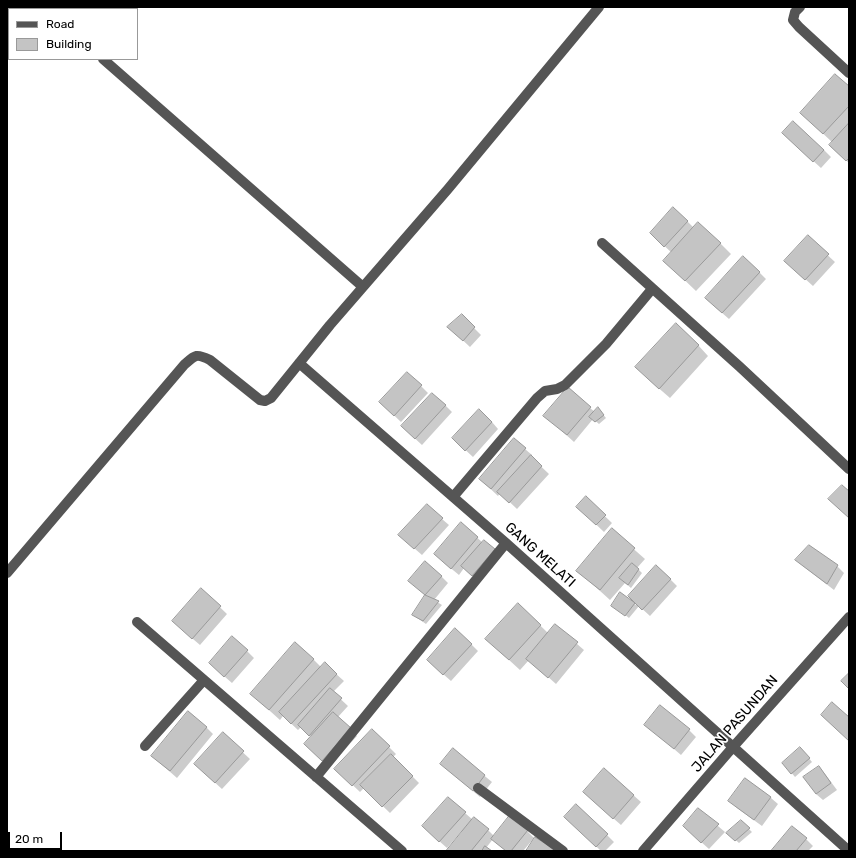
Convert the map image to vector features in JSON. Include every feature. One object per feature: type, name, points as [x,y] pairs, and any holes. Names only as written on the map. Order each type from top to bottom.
[{"type":"street","points":[[7,573],[184,365],[193,357],[201,355],[210,360],[260,400],[266,401],[271,398],[363,287],[448,189],[599,7]]},
{"type":"street","points":[[800,7],[795,12],[793,20],[799,28],[849,73]]},
{"type":"street","points":[[104,60],[363,287]]},
{"type":"street","points":[[602,243],[652,290],[740,367],[849,469]]},
{"type":"street","points":[[453,497],[537,398],[545,391],[557,389],[565,385],[606,344],[652,290]]},
{"type":"street","name":"GANG MELATI","points":[[299,363],[506,543],[849,851]]},
{"type":"street","points":[[316,777],[506,543]]},
{"type":"street","name":"JALAN PASUNDAN","points":[[643,851],[849,617]]},
{"type":"street","points":[[137,622],[402,851]]},
{"type":"street","points":[[145,746],[204,680]]},
{"type":"street","points":[[478,788],[562,851]]},
{"type":"building","points":[[67,7],[98,8],[68,8]]},
{"type":"building","points":[[835,74],[849,86],[849,106],[823,134],[800,113]]},
{"type":"building","points":[[793,121],[824,150],[813,162],[782,133]]},
{"type":"building","points":[[849,123],[849,158],[846,161],[829,145]]},
{"type":"building","points":[[673,207],[688,221],[664,247],[650,233]]},
{"type":"building","points":[[698,222],[721,243],[685,281],[663,261]]},
{"type":"building","points":[[808,235],[829,254],[805,280],[784,261]]},
{"type":"building","points":[[743,256],[760,272],[722,313],[705,298]]},
{"type":"building","points":[[462,314],[475,327],[463,341],[447,327]]},
{"type":"building","points":[[676,323],[699,345],[659,389],[635,367]]},
{"type":"building","points":[[407,372],[422,385],[394,416],[379,402]]},
{"type":"building","points":[[568,387],[591,407],[567,435],[543,416]]},
{"type":"building","points":[[432,393],[446,405],[415,439],[401,426]]},
{"type":"building","points":[[598,407],[604,415],[595,422],[589,417]]},
{"type":"building","points":[[479,409],[492,422],[465,451],[452,438]]},
{"type":"building","points":[[514,438],[526,448],[491,489],[479,479]]},
{"type":"building","points":[[531,455],[542,466],[509,503],[497,492]]},
{"type":"building","points":[[842,485],[849,491],[849,518],[828,499]]},
{"type":"building","points":[[586,496],[606,515],[596,525],[576,507]]},
{"type":"building","points":[[427,504],[443,518],[414,549],[398,535]]},
{"type":"building","points":[[461,522],[478,537],[451,569],[434,554]]},
{"type":"building","points":[[612,528],[635,548],[600,590],[576,571]]},
{"type":"building","points":[[484,540],[495,549],[472,576],[461,566]]},
{"type":"building","points":[[809,545],[838,565],[827,584],[795,560]]},
{"type":"building","points":[[425,561],[442,576],[425,595],[408,581]]},
{"type":"building","points":[[632,563],[639,569],[628,585],[619,578]]},
{"type":"building","points":[[656,565],[671,579],[642,610],[628,596]]},
{"type":"building","points":[[201,588],[221,606],[192,639],[172,621]]},
{"type":"building","points":[[620,592],[635,603],[625,616],[611,606]]},
{"type":"building","points":[[425,595],[439,601],[423,621],[412,615]]},
{"type":"building","points":[[518,603],[541,625],[509,660],[485,639]]},
{"type":"building","points":[[555,624],[578,642],[548,678],[526,659]]},
{"type":"building","points":[[455,628],[472,644],[443,675],[427,660]]},
{"type":"building","points":[[232,636],[248,650],[224,677],[209,663]]},
{"type":"building","points":[[295,642],[314,659],[269,710],[250,694]]},
{"type":"building","points":[[325,662],[337,674],[291,724],[279,712]]},
{"type":"building","points":[[849,673],[849,689],[841,681]]},
{"type":"building","points":[[330,688],[342,698],[309,736],[298,725]]},
{"type":"building","points":[[832,702],[849,717],[849,741],[821,715]]},
{"type":"building","points":[[660,705],[690,729],[674,749],[644,725]]},
{"type":"building","points":[[188,711],[207,727],[170,771],[151,756]]},
{"type":"building","points":[[333,712],[351,728],[322,761],[304,744]]},
{"type":"building","points":[[372,729],[390,746],[352,786],[334,769]]},
{"type":"building","points":[[223,732],[244,751],[215,783],[194,764]]},
{"type":"building","points":[[800,747],[810,758],[791,774],[782,763]]},
{"type":"building","points":[[453,748],[485,775],[473,791],[440,764]]},
{"type":"building","points":[[391,754],[413,776],[382,807],[360,785]]},
{"type":"building","points":[[819,766],[831,783],[816,794],[803,777]]},
{"type":"building","points":[[604,768],[634,795],[613,819],[583,792]]},
{"type":"building","points":[[745,778],[771,797],[754,820],[728,801]]},
{"type":"building","points":[[448,797],[466,812],[439,842],[422,826]]},
{"type":"building","points":[[576,804],[608,834],[596,847],[564,817]]},
{"type":"building","points":[[698,808],[719,824],[701,843],[683,826]]},
{"type":"building","points":[[510,815],[528,830],[511,851],[506,851],[491,839]]},
{"type":"building","points":[[474,817],[489,829],[471,851],[446,851]]},
{"type":"building","points":[[741,820],[750,828],[735,841],[726,833]]},
{"type":"building","points":[[792,826],[807,838],[796,851],[771,851]]},
{"type":"building","points":[[535,837],[557,851],[526,851]]},
{"type":"building","points":[[485,846],[492,851],[482,851]]}]
